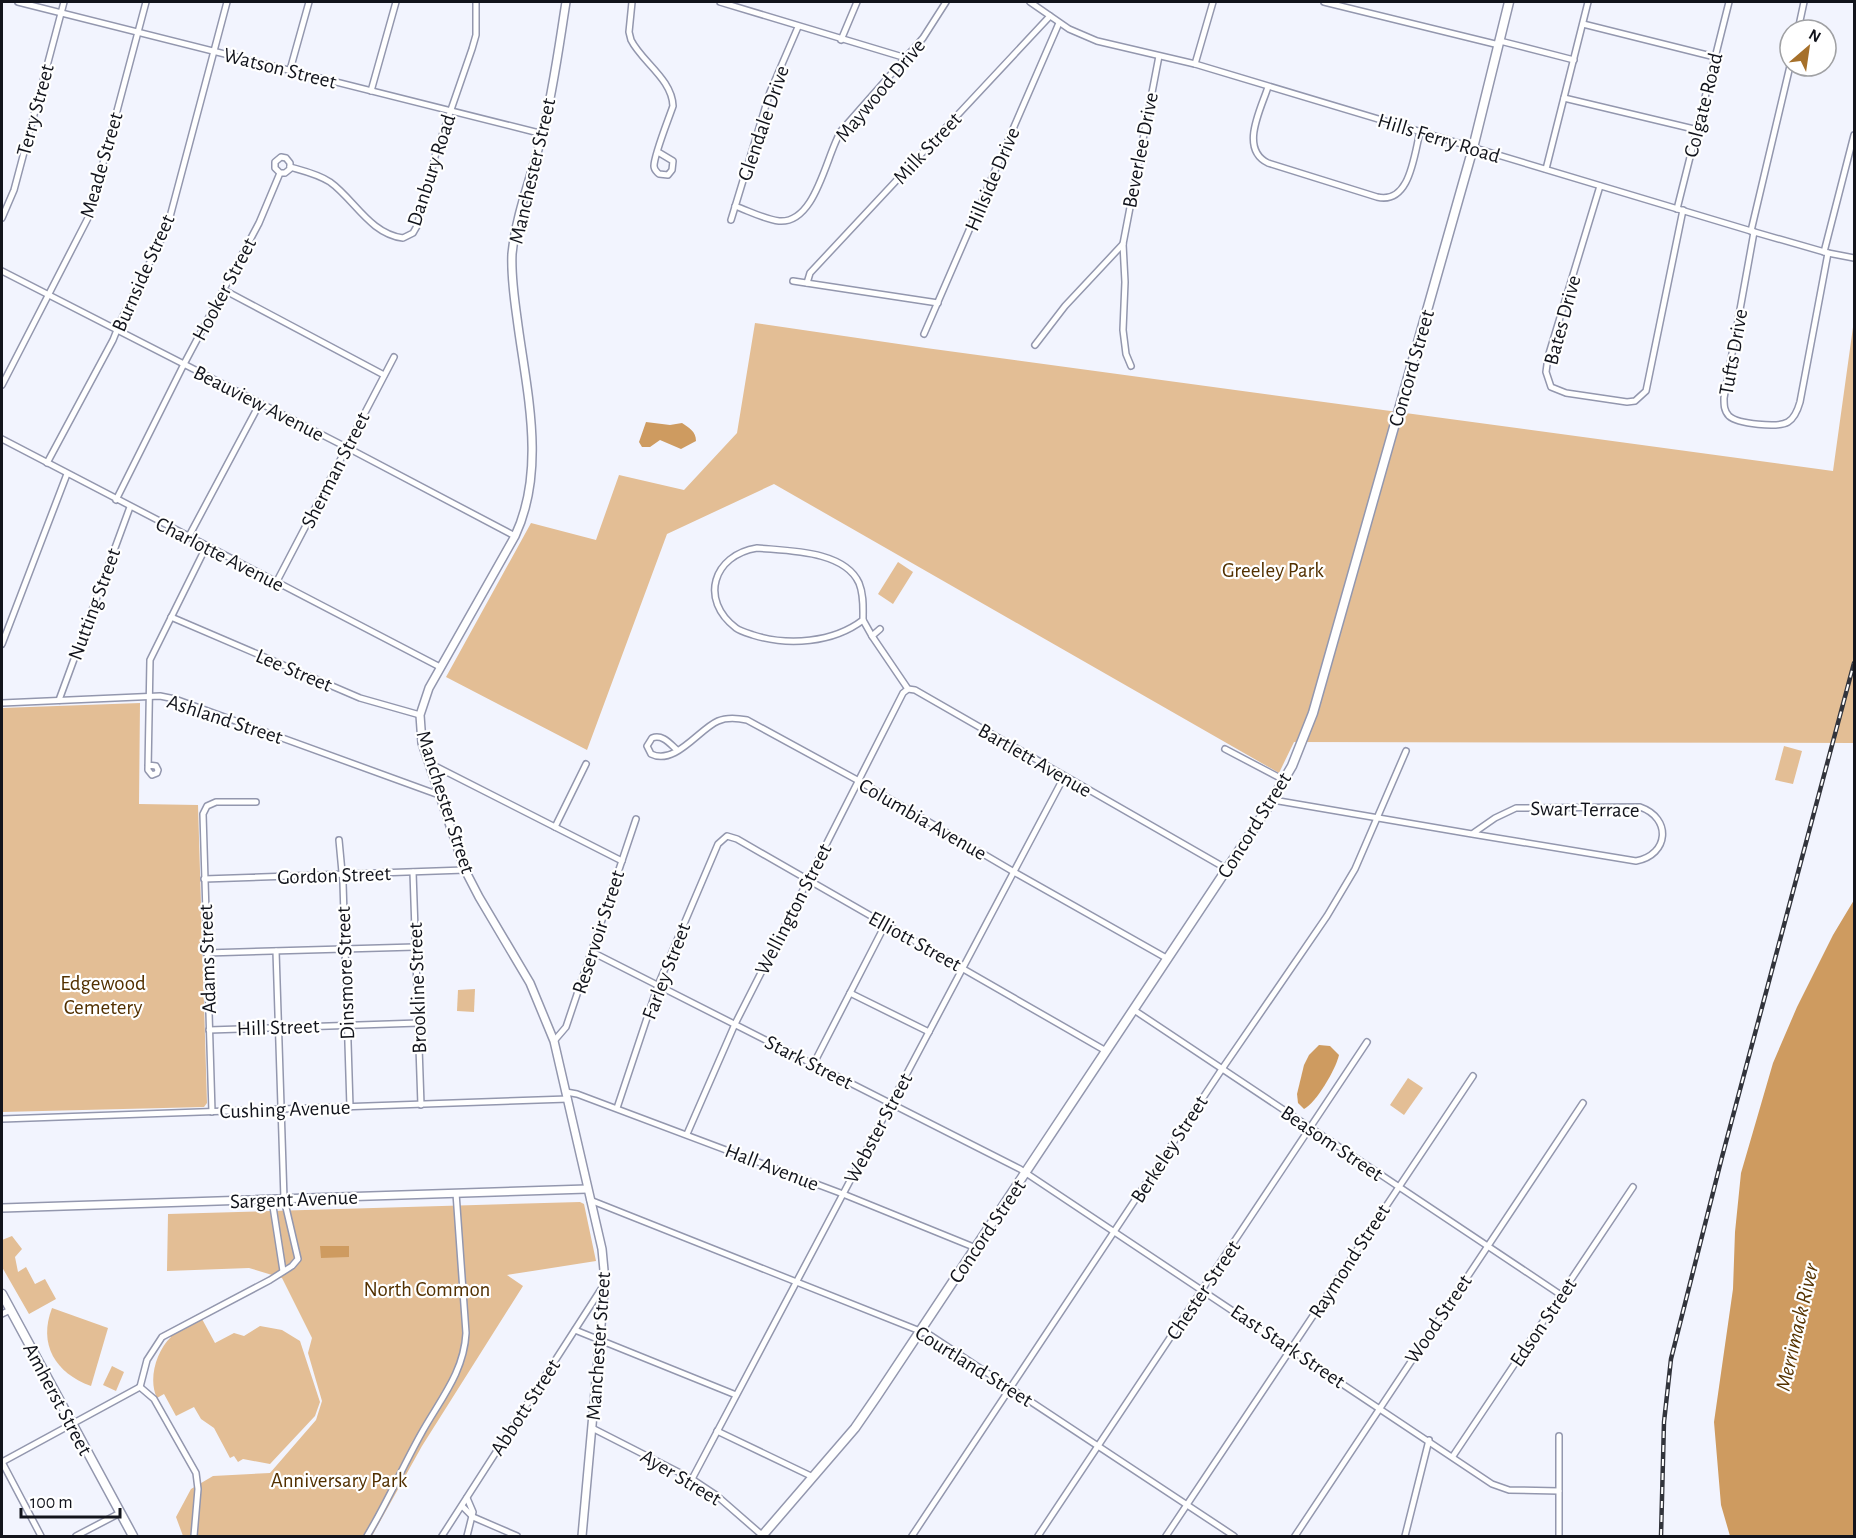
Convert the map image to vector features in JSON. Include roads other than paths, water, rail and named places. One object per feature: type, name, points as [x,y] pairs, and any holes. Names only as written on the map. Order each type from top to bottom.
[{"type":"main road","name":"Concord Street","points":[[763,1536],[864,1416],[1273,800],[1303,741],[1313,713],[1473,148],[1509,2]]},
{"type":"main road","name":"Amherst Street","points":[[2,1294],[6,1312],[133,1536]]},
{"type":"street","name":"Watson Street","points":[[18,2],[543,134]]},
{"type":"street","name":"Terry Street","points":[[2,218],[14,190],[64,2]]},
{"type":"street","name":"Meade Street","points":[[2,385],[89,216],[146,2]]},
{"type":"street","name":"Burnside Street","points":[[47,463],[117,330],[167,228],[227,2]]},
{"type":"street","points":[[290,70],[309,2]]},
{"type":"street","points":[[371,91],[396,2]]},
{"type":"street","name":"Danbury Road","points":[[290,167],[328,181],[380,228],[395,236],[407,236],[417,226],[428,180],[474,42],[476,2]]},
{"type":"street","name":"Manchester Street","points":[[567,2],[543,134],[519,216],[513,254],[513,283],[530,422],[533,471],[528,501],[515,536],[424,698],[420,715],[420,733],[465,870],[479,897],[520,962],[554,1041],[602,1249],[605,1281],[582,1536]]},
{"type":"street","points":[[632,2],[629,32],[631,40],[673,98],[673,106],[658,152],[655,169],[662,175],[668,175],[672,170],[673,161],[658,152]]},
{"type":"street","points":[[720,2],[906,58]]},
{"type":"street","points":[[841,40],[857,2]]},
{"type":"street","name":"Maywood Drive","points":[[735,206],[778,220],[786,220],[800,214],[817,189],[833,145],[841,131],[932,26],[945,2]]},
{"type":"street","name":"Hills Ferry Road","points":[[1030,2],[1059,23],[1097,41],[1195,64],[1600,186],[1826,252],[1854,258]]},
{"type":"street","points":[[1195,64],[1213,2]]},
{"type":"street","points":[[1324,2],[1574,60]]},
{"type":"street","points":[[1546,170],[1588,2]]},
{"type":"street","name":"Colgate Road","points":[[1680,209],[1729,2]]},
{"type":"street","points":[[1801,18],[1804,2]]},
{"type":"street","name":"Milk Street","points":[[807,283],[810,273],[1050,16]]},
{"type":"street","name":"Hillside Drive","points":[[924,334],[1059,23]]},
{"type":"street","points":[[1583,24],[1715,57]]},
{"type":"street","name":"Glendale Drive","points":[[731,220],[770,92],[798,27]]},
{"type":"street","name":"Beverlee Drive","points":[[1131,366],[1126,354],[1123,330],[1125,282],[1123,244],[1159,56]]},
{"type":"street","points":[[1753,231],[1787,78]]},
{"type":"street","points":[[1268,87],[1253,138],[1254,148],[1259,158],[1268,163],[1377,197],[1390,197],[1401,191],[1408,176],[1420,132]]},
{"type":"street","points":[[1564,98],[1698,130]]},
{"type":"street","points":[[1826,252],[1854,135]]},
{"type":"street","name":"Hooker Street","points":[[116,500],[184,364],[260,223],[280,173],[274,165],[279,158],[287,159],[290,167]]},
{"type":"street","points":[[280,173],[287,172],[290,167]]},
{"type":"street","name":"Bates Drive","points":[[1600,186],[1548,357],[1546,372],[1551,387],[1566,393],[1627,402],[1635,401],[1646,390],[1680,209]]},
{"type":"street","name":"Tufts Drive","points":[[1753,231],[1724,398],[1727,414],[1742,421],[1772,425],[1788,422],[1794,417],[1800,402],[1826,252]]},
{"type":"street","points":[[1035,345],[1065,306],[1123,244]]},
{"type":"street","name":"Beauview Avenue","points":[[2,271],[515,536]]},
{"type":"street","points":[[793,281],[938,303]]},
{"type":"street","points":[[224,290],[384,375]]},
{"type":"street","name":"Sherman Street","points":[[276,583],[394,357]]},
{"type":"street","points":[[189,538],[260,404]]},
{"type":"street","name":"Charlotte Avenue","points":[[2,439],[440,667]]},
{"type":"street","points":[[2,644],[67,474]]},
{"type":"street","name":"Nutting Street","points":[[59,700],[130,507]]},
{"type":"street","points":[[148,765],[150,660],[206,547]]},
{"type":"street","points":[[863,620],[850,629],[813,640],[767,639],[738,630],[728,621],[719,610],[713,588],[717,574],[725,562],[745,550],[757,548],[817,554],[849,569],[859,582],[864,601],[863,620],[908,689]]},
{"type":"street","name":"Lee Street","points":[[171,617],[351,694],[420,715]]},
{"type":"street","points":[[872,636],[880,629]]},
{"type":"street","name":"Bartlett Avenue","points":[[908,689],[915,690],[1227,869]]},
{"type":"street","name":"Wellington Street","points":[[687,1134],[735,1024],[903,693],[908,689]]},
{"type":"street","name":"Ashland Street","points":[[2,703],[150,697],[183,700],[440,795]]},
{"type":"street","name":"Columbia Avenue","points":[[677,750],[685,747],[710,725],[718,721],[739,719],[754,723],[1168,959]]},
{"type":"street","points":[[658,736],[677,750],[657,757],[649,752],[647,746],[650,740],[658,736]]},
{"type":"street","points":[[1225,749],[1284,780]]},
{"type":"street","name":"Berkeley Street","points":[[912,1536],[1222,1069],[1327,916],[1355,869],[1406,752]]},
{"type":"street","points":[[429,763],[622,861]]},
{"type":"street","points":[[555,827],[586,764]]},
{"type":"street","name":"Webster Street","points":[[692,1479],[1065,777]]},
{"type":"street","name":"Swart Terrace","points":[[1273,800],[1377,819],[1636,861],[1653,855],[1659,848],[1663,832],[1656,816],[1640,807],[1524,808],[1509,810],[1472,834]]},
{"type":"street","name":"Adams Street","points":[[212,1112],[202,821],[204,810],[216,802],[256,802]]},
{"type":"street","name":"Reservoir Street","points":[[554,1041],[566,1027],[636,819]]},
{"type":"street","name":"Elliott Street","points":[[723,837],[731,836],[737,839],[1106,1051]]},
{"type":"street","name":"Farley Street","points":[[617,1108],[658,985],[723,837]]},
{"type":"street","name":"Dinsmore Street","points":[[339,840],[350,1107]]},
{"type":"street","name":"Gordon Street","points":[[204,879],[465,870]]},
{"type":"street","name":"Brookline Street","points":[[413,872],[421,1105]]},
{"type":"street","points":[[813,1065],[885,925]]},
{"type":"street","points":[[206,953],[415,947]]},
{"type":"street","points":[[41,1536],[2,1462],[140,1387],[147,1360],[162,1337],[296,1263],[298,1255],[284,1199],[276,951]]},
{"type":"street","name":"Stark Street","points":[[592,952],[1026,1173]]},
{"type":"street","points":[[850,993],[929,1032]]},
{"type":"street","name":"Beasom Street","points":[[1134,1010],[1561,1295]]},
{"type":"street","name":"Hill Street","points":[[209,1030],[419,1023]]},
{"type":"street","name":"Chester Street","points":[[1038,1536],[1367,1042]]},
{"type":"street","name":"Raymond Street","points":[[1166,1536],[1473,1076]]},
{"type":"street","name":"Hall Avenue","points":[[567,1096],[577,1094],[687,1134],[976,1248]]},
{"type":"street","name":"Cushing Avenue","points":[[2,1119],[421,1105],[567,1096]]},
{"type":"street","name":"Wood Street","points":[[1295,1536],[1584,1102]]},
{"type":"street","name":"East Stark Street","points":[[1026,1173],[1453,1456],[1482,1478],[1500,1487],[1518,1491],[1559,1491]]},
{"type":"street","name":"Edson Street","points":[[1453,1456],[1633,1187]]},
{"type":"street","name":"Sargent Avenue","points":[[2,1208],[587,1189]]},
{"type":"street","points":[[367,1536],[421,1435],[453,1382],[464,1351],[466,1334],[456,1193]]},
{"type":"street","points":[[272,1200],[283,1271]]},
{"type":"street","name":"Courtland Street","points":[[590,1200],[930,1335],[1234,1536]]},
{"type":"street","name":"Abbott Street","points":[[442,1536],[605,1281]]},
{"type":"street","points":[[575,1330],[736,1395]]},
{"type":"street","points":[[140,1387],[154,1399],[196,1473],[198,1489],[194,1536]]},
{"type":"street","name":"Ayer Street","points":[[592,1428],[710,1490],[763,1536]]},
{"type":"street","points":[[717,1431],[813,1477]]},
{"type":"street","points":[[1559,1436],[1559,1536]]},
{"type":"street","points":[[1405,1536],[1429,1440]]},
{"type":"street","points":[[467,1498],[473,1508],[467,1536]]},
{"type":"street","points":[[462,1506],[472,1517],[517,1536]]},
{"type":"street","points":[[76,1536],[120,1513]]},
{"type":"water","points":[[646,422],[670,425],[682,423],[690,428],[696,441],[681,449],[660,440],[650,447],[642,447],[639,442]]},
{"type":"water","name":"Merrimack River","points":[[1854,900],[1854,1536],[1730,1536],[1721,1505],[1714,1422],[1733,1289],[1735,1232],[1741,1173],[1773,1063],[1797,1007],[1833,935]]},
{"type":"water","points":[[1319,1045],[1330,1046],[1339,1055],[1325,1085],[1304,1109],[1298,1103],[1297,1094],[1304,1065],[1309,1055]]},
{"type":"water","points":[[320,1246],[349,1246],[349,1257],[321,1258]]},
{"type":"railway","points":[[1661,1536],[1664,1422],[1671,1359],[1722,1157],[1854,663]]},
{"type":"park label","name":"Greeley Park","points":[[1273,570]]},
{"type":"park label","name":"Edgewood Cemetery","points":[[103,995]]},
{"type":"park label","name":"North Common","points":[[427,1289]]},
{"type":"park label","name":"Anniversary Park","points":[[339,1480]]}]
